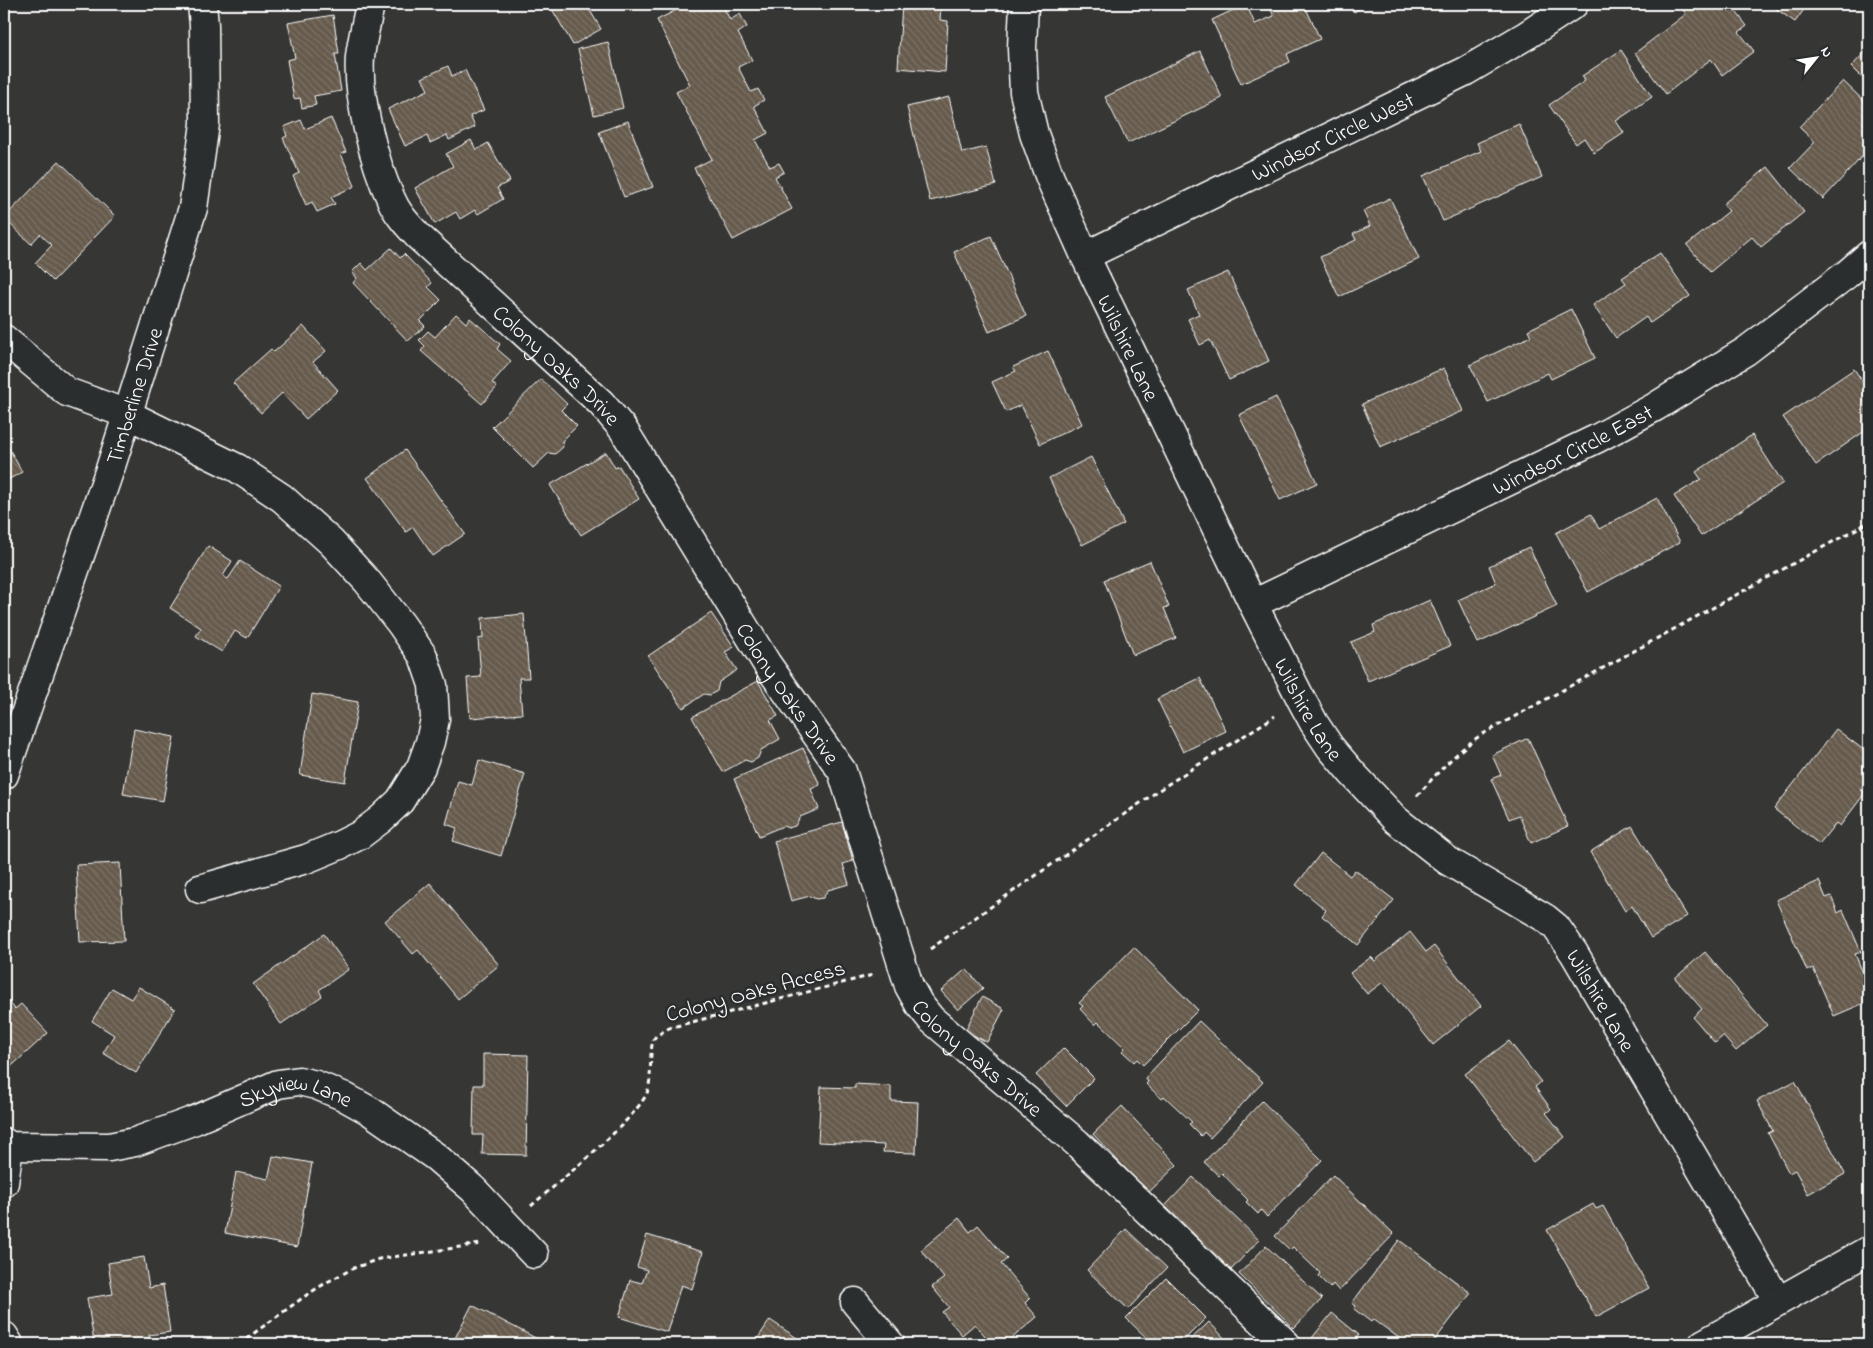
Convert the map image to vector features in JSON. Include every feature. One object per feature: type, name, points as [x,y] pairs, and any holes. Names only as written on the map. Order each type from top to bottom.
[{"type":"street","name":"Timberline Drive","points":[[4,775],[127,414],[193,208],[205,124],[202,4]]},
{"type":"street","name":"Colony Oaks Drive","points":[[370,4],[360,57],[364,107],[376,155],[391,199],[402,218],[418,236],[601,403],[623,429],[767,664],[842,771],[909,986],[919,1004],[931,1019],[1077,1143],[1286,1344]]},
{"type":"street","name":"Wilshire Lane","points":[[1024,4],[1022,48],[1024,92],[1034,134],[1050,178],[1084,256],[1301,699],[1330,747],[1396,820],[1448,861],[1545,918],[1565,940],[1778,1301]]},
{"type":"street","name":"Windsor Circle West","points":[[1084,256],[1466,71],[1574,4]]},
{"type":"street","name":"Windsor Circle East","points":[[1253,604],[1596,438],[1655,407],[1746,350],[1834,285],[1869,255]]},
{"type":"street","points":[[4,339],[67,392],[127,414],[237,468],[282,498],[324,536],[367,581],[401,624],[423,656],[433,684],[435,719],[430,742],[421,767],[400,800],[381,819],[360,835],[340,846],[200,889]]},
{"type":"street","name":"Skyview Lane","points":[[4,1183],[6,1144],[109,1147],[135,1142],[196,1120],[278,1084],[299,1081],[316,1085],[343,1096],[370,1110],[436,1157],[473,1190],[534,1254]]},
{"type":"street","points":[[1703,1344],[1869,1250]]},
{"type":"street","points":[[855,1302],[890,1344]]},
{"type":"street","points":[[4,1336],[9,1344]]},
{"type":"path","points":[[1396,820],[1446,763],[1481,734],[1869,522]]},
{"type":"path","points":[[903,967],[1126,812],[1301,699]]},
{"type":"path","name":"Colony Oaks Access","points":[[239,1344],[308,1294],[354,1268],[379,1259],[486,1243],[492,1240],[575,1168],[639,1106],[648,1090],[653,1040],[669,1028],[903,967]]},
{"type":"building","points":[[549,4],[586,4],[601,29],[573,45]]},
{"type":"building","points":[[688,4],[722,4],[730,20],[740,14],[747,27],[738,33],[752,60],[738,67],[751,92],[758,89],[764,100],[754,106],[768,133],[755,140],[770,167],[779,163],[784,172],[775,177],[792,209],[733,240],[694,168],[712,159],[676,92],[690,85],[657,20]]},
{"type":"building","points":[[902,4],[941,4],[940,20],[948,21],[945,72],[898,68]]},
{"type":"building","points":[[1246,4],[1255,24],[1274,16],[1268,4],[1304,4],[1320,39],[1287,54],[1290,62],[1241,84],[1212,20]]},
{"type":"building","points":[[1349,4],[1367,4],[1354,12]]},
{"type":"building","points":[[1678,4],[1730,4],[1747,26],[1739,32],[1754,51],[1722,75],[1711,59],[1666,94],[1635,53],[1686,14]]},
{"type":"building","points":[[1769,4],[1808,4],[1795,22]]},
{"type":"building","points":[[333,15],[339,54],[335,54],[341,91],[314,96],[316,105],[302,108],[300,98],[294,99],[287,60],[295,58],[288,23]]},
{"type":"building","points":[[608,42],[623,108],[594,115],[578,49]]},
{"type":"building","points":[[1869,48],[1869,85],[1851,67]]},
{"type":"building","points":[[1621,50],[1652,97],[1616,121],[1624,133],[1594,153],[1584,138],[1576,144],[1549,105],[1585,81],[1582,76]]},
{"type":"building","points":[[1200,51],[1222,98],[1128,143],[1105,97]]},
{"type":"building","points":[[448,66],[452,76],[465,70],[484,110],[470,116],[475,127],[449,140],[447,135],[430,143],[427,136],[405,146],[388,109],[428,90],[422,78]]},
{"type":"building","points":[[1843,81],[1869,106],[1869,149],[1823,199],[1790,168],[1815,142],[1799,127]]},
{"type":"building","points":[[949,97],[962,153],[986,147],[996,185],[930,201],[907,107]]},
{"type":"building","points":[[331,118],[346,152],[341,154],[355,186],[331,197],[335,204],[317,212],[312,202],[306,205],[293,176],[299,173],[283,138],[287,136],[284,127],[301,120],[305,129]]},
{"type":"building","points":[[628,121],[653,187],[624,197],[599,132]]},
{"type":"building","points":[[1519,124],[1542,177],[1443,221],[1423,176],[1481,151],[1477,143]]},
{"type":"building","points":[[471,140],[476,150],[488,143],[510,181],[497,188],[503,199],[478,214],[475,210],[460,219],[456,212],[435,224],[415,188],[453,166],[446,154]]},
{"type":"building","points":[[59,161],[115,216],[53,281],[35,263],[52,245],[40,234],[31,244],[4,218]]},
{"type":"building","points":[[1768,167],[1804,212],[1761,247],[1752,237],[1710,272],[1687,245],[1729,211],[1723,204]]},
{"type":"building","points":[[1390,198],[1419,259],[1339,297],[1320,257],[1356,240],[1353,234],[1370,226],[1363,211]]},
{"type":"building","points":[[991,236],[1026,316],[989,332],[954,252]]},
{"type":"building","points":[[391,248],[400,258],[404,254],[432,283],[428,287],[441,300],[420,321],[425,326],[408,341],[353,283],[357,278],[352,272],[361,263],[367,270]]},
{"type":"building","points":[[1660,253],[1690,296],[1650,323],[1646,317],[1616,338],[1593,305],[1626,283],[1622,278]]},
{"type":"building","points":[[1228,272],[1269,361],[1229,380],[1210,340],[1200,345],[1188,319],[1199,314],[1188,290]]},
{"type":"building","points":[[1571,309],[1595,358],[1551,379],[1548,373],[1488,402],[1470,365],[1531,336],[1528,330]]},
{"type":"building","points":[[456,314],[466,323],[470,318],[500,344],[497,349],[511,361],[492,383],[497,387],[482,404],[421,351],[425,346],[419,340],[428,331],[435,337]]},
{"type":"building","points":[[303,326],[326,351],[313,362],[338,390],[306,419],[282,393],[261,413],[233,383],[271,349],[274,352]]},
{"type":"building","points":[[1048,351],[1082,424],[1040,444],[1021,405],[1006,412],[992,382],[1016,371],[1013,367]]},
{"type":"building","points":[[1444,368],[1463,411],[1380,447],[1362,404]]},
{"type":"building","points":[[1854,369],[1869,391],[1869,428],[1816,465],[1783,417]]},
{"type":"building","points":[[541,379],[567,404],[561,410],[577,426],[562,441],[563,447],[555,454],[549,453],[533,468],[492,427]]},
{"type":"building","points":[[1276,397],[1317,483],[1280,500],[1239,415]]},
{"type":"building","points":[[1752,435],[1783,483],[1701,536],[1674,496],[1701,479],[1696,472]]},
{"type":"building","points":[[4,439],[22,472],[4,482]]},
{"type":"building","points":[[405,450],[465,534],[433,556],[413,527],[406,532],[367,478]]},
{"type":"building","points":[[606,452],[615,468],[619,466],[639,499],[581,535],[550,485]]},
{"type":"building","points":[[1091,457],[1124,524],[1082,545],[1049,478]]},
{"type":"building","points":[[1657,498],[1680,542],[1588,592],[1556,533],[1591,514],[1599,529]]},
{"type":"building","points":[[208,546],[232,561],[223,576],[228,579],[240,561],[279,586],[247,638],[235,631],[222,652],[196,636],[201,628],[170,608]]},
{"type":"building","points":[[1529,547],[1557,606],[1478,643],[1458,600],[1496,583],[1489,566]]},
{"type":"building","points":[[1150,561],[1169,607],[1164,608],[1176,638],[1133,655],[1104,580]]},
{"type":"building","points":[[1430,600],[1450,646],[1368,681],[1351,642],[1375,632],[1373,625]]},
{"type":"building","points":[[711,613],[734,647],[725,652],[737,670],[719,682],[717,691],[710,695],[704,694],[683,708],[648,656]]},
{"type":"building","points":[[524,614],[529,678],[519,678],[522,714],[470,718],[467,678],[481,677],[478,639],[483,638],[482,618]]},
{"type":"building","points":[[1200,678],[1226,731],[1183,752],[1157,699]]},
{"type":"building","points":[[758,681],[778,716],[770,720],[780,739],[761,750],[758,758],[751,762],[745,760],[723,772],[692,717]]},
{"type":"building","points":[[312,694],[358,702],[345,782],[300,775]]},
{"type":"building","points":[[134,729],[174,737],[163,801],[123,794]]},
{"type":"building","points":[[1836,729],[1869,754],[1869,777],[1860,789],[1865,793],[1840,826],[1836,823],[1819,844],[1774,809]]},
{"type":"building","points":[[1528,738],[1568,826],[1531,843],[1519,815],[1509,819],[1491,779],[1501,775],[1492,755]]},
{"type":"building","points":[[803,748],[820,785],[811,789],[819,809],[800,817],[795,826],[788,828],[783,826],[759,836],[734,779]]},
{"type":"building","points":[[479,760],[525,774],[501,856],[453,841],[457,828],[446,824],[458,781],[472,785]]},
{"type":"building","points":[[842,822],[853,861],[843,864],[849,884],[828,890],[823,898],[816,899],[810,896],[791,901],[774,841]]},
{"type":"building","points":[[1632,826],[1687,916],[1651,938],[1632,906],[1625,911],[1590,852]]},
{"type":"building","points":[[1321,853],[1350,876],[1355,870],[1394,900],[1358,945],[1322,916],[1326,910],[1296,885]]},
{"type":"building","points":[[120,863],[124,941],[80,942],[76,865]]},
{"type":"building","points":[[1819,881],[1826,898],[1831,896],[1838,913],[1843,910],[1861,952],[1855,954],[1869,987],[1869,1001],[1834,1016],[1813,968],[1807,971],[1776,900]]},
{"type":"building","points":[[430,883],[499,965],[458,999],[418,950],[413,954],[385,921]]},
{"type":"building","points":[[1410,932],[1426,952],[1434,946],[1481,1006],[1433,1045],[1383,982],[1367,994],[1350,973],[1371,957],[1375,961]]},
{"type":"building","points":[[324,934],[349,969],[319,990],[322,996],[281,1024],[253,984]]},
{"type":"building","points":[[1134,947],[1198,1010],[1143,1065],[1137,1059],[1134,1062],[1122,1051],[1125,1048],[1098,1022],[1095,1025],[1080,1009],[1083,1006],[1079,1003]]},
{"type":"building","points":[[1705,952],[1767,1025],[1736,1051],[1723,1036],[1715,1043],[1693,1017],[1702,1009],[1675,978]]},
{"type":"building","points":[[966,969],[983,988],[958,1010],[941,991]]},
{"type":"building","points":[[139,987],[175,1009],[136,1073],[103,1053],[114,1035],[92,1021],[112,988],[131,999]]},
{"type":"building","points":[[4,996],[15,1009],[21,1004],[48,1033],[4,1073]]},
{"type":"building","points":[[982,997],[1004,1009],[987,1042],[965,1031]]},
{"type":"building","points":[[1199,1021],[1263,1082],[1210,1138],[1204,1132],[1201,1136],[1189,1124],[1192,1122],[1164,1096],[1162,1099],[1146,1084],[1148,1082],[1145,1078]]},
{"type":"building","points":[[1509,1041],[1541,1082],[1535,1087],[1551,1109],[1546,1113],[1565,1137],[1533,1162],[1465,1074]]},
{"type":"building","points":[[1064,1048],[1094,1078],[1066,1106],[1036,1075]]},
{"type":"building","points":[[483,1054],[528,1055],[526,1155],[482,1154],[483,1135],[473,1135],[474,1085],[483,1085]]},
{"type":"building","points":[[1795,1081],[1845,1174],[1808,1194],[1795,1170],[1789,1173],[1768,1133],[1773,1131],[1757,1101]]},
{"type":"building","points":[[855,1084],[891,1086],[891,1101],[918,1102],[916,1153],[883,1152],[884,1145],[818,1142],[821,1087],[855,1088]]},
{"type":"building","points":[[1262,1101],[1322,1160],[1267,1217],[1261,1210],[1258,1214],[1246,1202],[1248,1200],[1222,1173],[1219,1176],[1204,1162]]},
{"type":"building","points":[[1122,1106],[1177,1165],[1148,1193],[1093,1134]]},
{"type":"building","points":[[273,1156],[312,1163],[297,1247],[225,1233],[236,1172],[268,1179]]},
{"type":"building","points":[[1333,1175],[1394,1234],[1339,1291],[1333,1284],[1330,1288],[1318,1276],[1320,1273],[1293,1247],[1290,1250],[1275,1236]]},
{"type":"building","points":[[1193,1177],[1259,1240],[1231,1270],[1165,1206]]},
{"type":"building","points":[[1593,1204],[1596,1209],[1603,1206],[1649,1288],[1596,1317],[1547,1230]]},
{"type":"building","points":[[959,1218],[970,1232],[978,1225],[1007,1259],[1001,1264],[1030,1298],[1025,1303],[1037,1317],[1005,1344],[992,1344],[975,1324],[962,1335],[942,1312],[949,1307],[932,1287],[944,1278],[921,1250]]},
{"type":"building","points":[[1126,1229],[1167,1268],[1128,1309],[1087,1270]]},
{"type":"building","points":[[647,1235],[703,1252],[692,1289],[681,1285],[667,1332],[619,1317],[630,1280],[642,1283],[647,1270],[637,1267]]},
{"type":"building","points":[[1399,1240],[1471,1293],[1432,1344],[1401,1344],[1403,1341],[1373,1319],[1371,1322],[1354,1309],[1356,1306],[1352,1303]]},
{"type":"building","points":[[1266,1246],[1322,1299],[1294,1328],[1239,1274]]},
{"type":"building","points":[[144,1257],[149,1288],[163,1285],[170,1332],[149,1335],[150,1344],[104,1344],[104,1340],[94,1342],[87,1298],[113,1294],[108,1263]]},
{"type":"building","points":[[1166,1278],[1206,1318],[1180,1344],[1153,1344],[1126,1318]]},
{"type":"building","points":[[472,1305],[547,1344],[452,1344]]},
{"type":"building","points":[[1332,1313],[1359,1335],[1351,1344],[1319,1344],[1312,1338]]},
{"type":"building","points":[[770,1320],[806,1344],[754,1344]]},
{"type":"building","points":[[1209,1322],[1230,1344],[1186,1344]]},
{"type":"building","points":[[1848,1338],[1852,1344],[1837,1344]]}]
